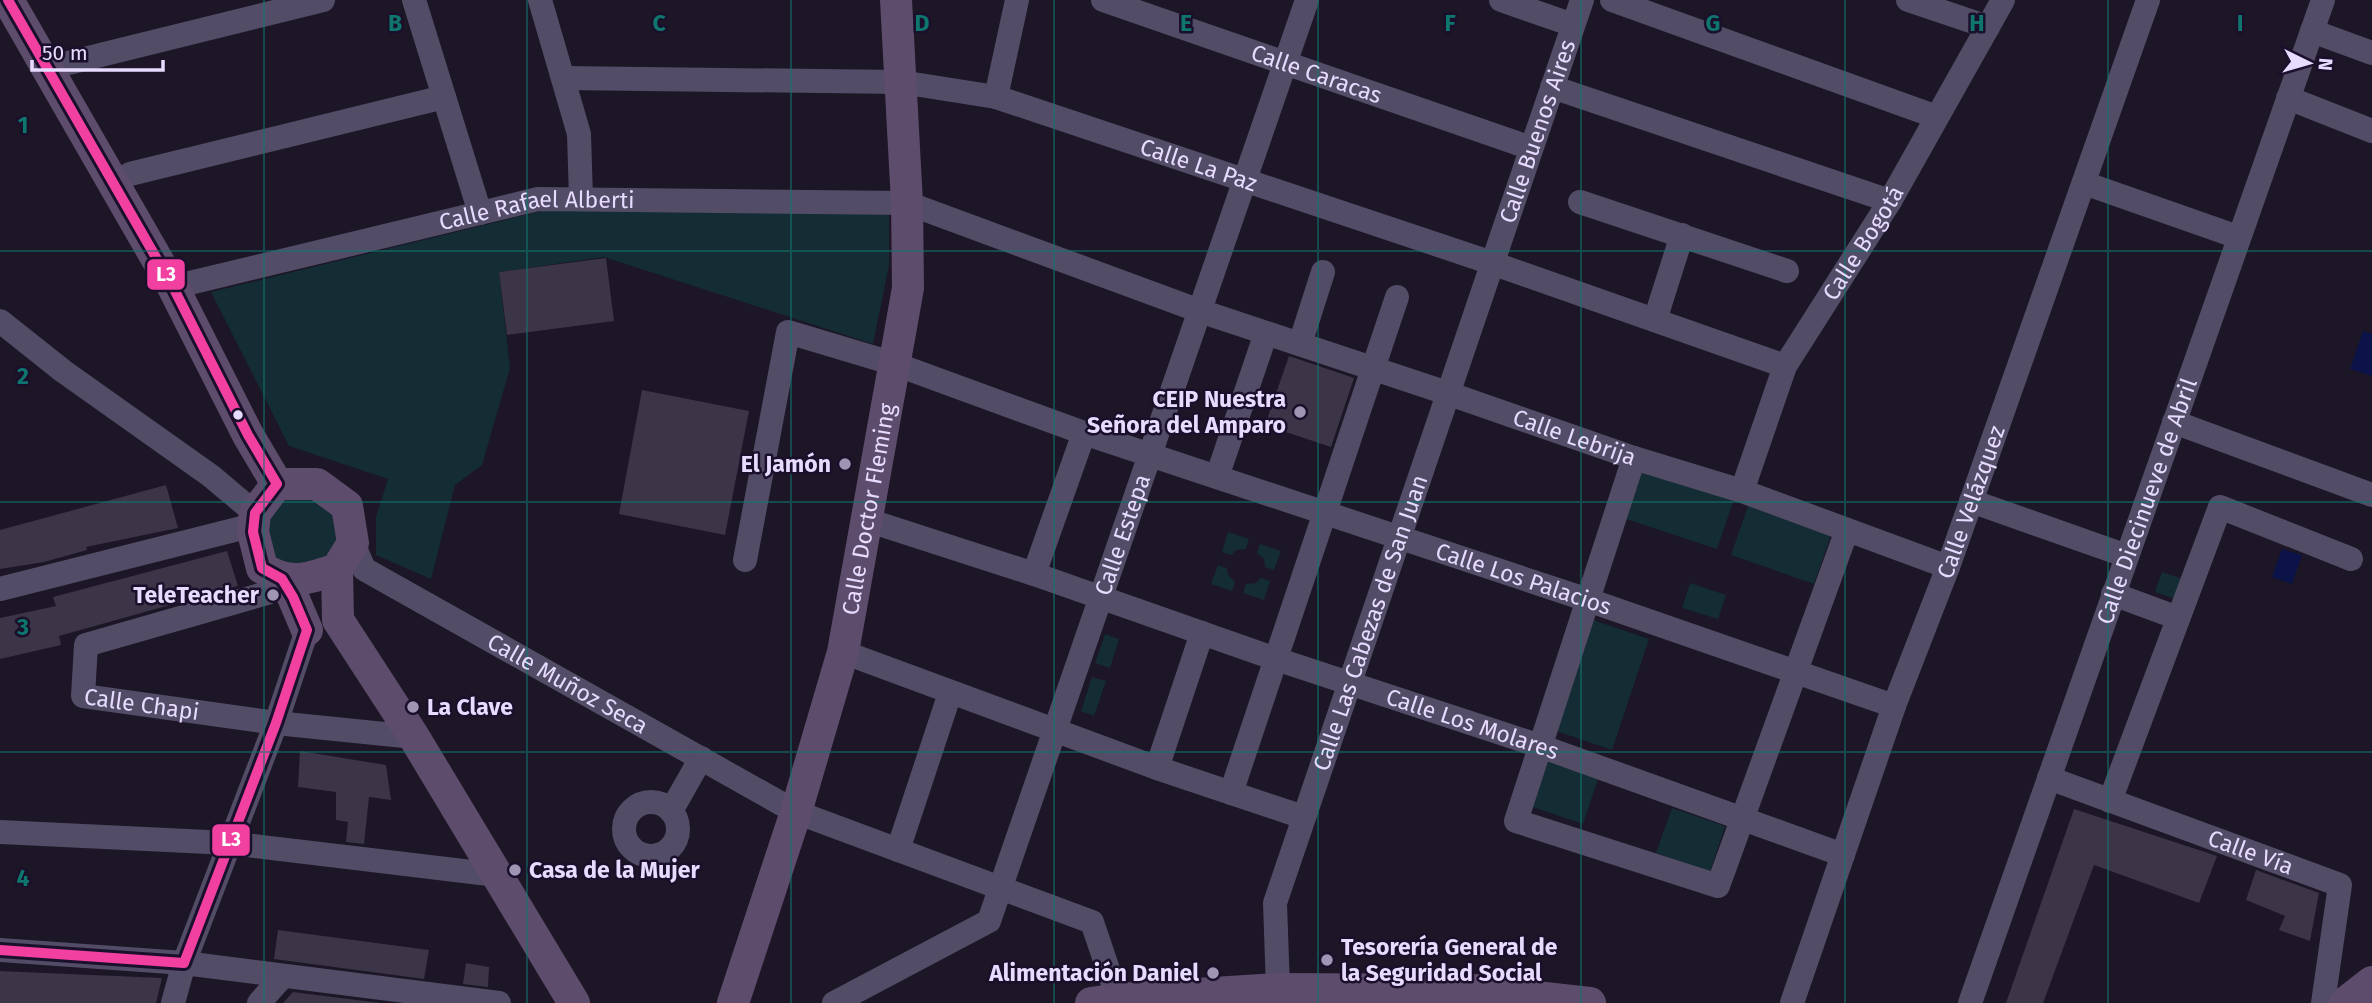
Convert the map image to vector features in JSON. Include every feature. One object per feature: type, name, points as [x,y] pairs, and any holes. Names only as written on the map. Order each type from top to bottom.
[{"type":"main road","points":[[8,0],[173,287],[248,435],[277,484]]},
{"type":"main road","name":"Calle Doctor Fleming","points":[[733,1003],[796,812],[843,652],[908,288],[907,203],[896,0]]},
{"type":"main road","points":[[277,484],[254,522],[262,568],[279,578],[293,597],[307,630]]},
{"type":"main road","points":[[277,484],[317,484],[347,506],[338,620],[414,737],[574,1003]]},
{"type":"main road","points":[[279,578],[309,578],[345,556]]},
{"type":"main road","points":[[2345,1003],[2372,982]]},
{"type":"main road","points":[[1105,1001],[1236,997],[1278,989],[1412,997],[1474,990],[1583,1002]]},
{"type":"street","points":[[48,68],[323,0]]},
{"type":"street","points":[[414,0],[480,213]]},
{"type":"street","points":[[540,0],[579,134],[581,198]]},
{"type":"street","points":[[996,97],[1017,0]]},
{"type":"street","name":"Calle Caracas","points":[[1103,0],[1531,148]]},
{"type":"street","name":"Calle Estepa","points":[[834,1003],[989,921],[1307,0]]},
{"type":"street","points":[[1501,0],[1573,25]]},
{"type":"street","name":"Calle Buenos Aires","points":[[1492,263],[1581,0]]},
{"type":"street","points":[[1612,0],[1937,117]]},
{"type":"street","points":[[1908,0],[1988,27]]},
{"type":"street","name":"Calle Bogotá","points":[[1742,491],[1785,366],[1890,201],[2003,0]]},
{"type":"street","name":"Calle Velázquez","points":[[1792,1003],[1894,706],[1972,501],[2148,0]]},
{"type":"street","name":"Calle Diecinueve de Abril","points":[[1970,1003],[2323,0]]},
{"type":"street","points":[[2312,31],[2372,53]]},
{"type":"street","name":"Calle La Paz","points":[[563,78],[901,82],[996,97],[1492,263],[1785,366]]},
{"type":"street","points":[[1552,87],[1890,201]]},
{"type":"street","points":[[114,182],[130,174],[444,97]]},
{"type":"street","points":[[2288,98],[2372,131]]},
{"type":"street","points":[[2084,183],[2238,237]]},
{"type":"street","name":"Calle Rafael Alberti","points":[[173,287],[538,199],[907,203],[1200,311]]},
{"type":"street","points":[[1580,202],[1787,271]]},
{"type":"street","points":[[1655,320],[1682,235]]},
{"type":"street","name":"Calle Las Cabezas de San Juan","points":[[1278,989],[1275,903],[1492,263]]},
{"type":"street","points":[[1300,344],[1323,271]]},
{"type":"street","points":[[1231,793],[1397,297]]},
{"type":"street","name":"Calle Lebrija","points":[[1200,311],[1634,458],[1742,491],[1948,567]]},
{"type":"street","points":[[0,321],[62,371],[211,476],[254,522],[242,528],[0,589]]},
{"type":"street","name":"Calle Los Palacios","points":[[745,560],[788,332],[895,364],[1084,433],[1588,600],[1894,706]]},
{"type":"street","points":[[1217,477],[1266,333]]},
{"type":"street","points":[[2174,422],[2372,495]]},
{"type":"street","points":[[1034,574],[1084,433]]},
{"type":"street","points":[[1634,458],[1516,821],[1718,886],[1847,530]]},
{"type":"street","points":[[1972,501],[2127,556]]},
{"type":"street","points":[[2110,801],[2220,507],[2351,559]]},
{"type":"street","name":"Calle Los Molares","points":[[867,520],[1540,746],[1843,855]]},
{"type":"street","name":"Calle Muñoz Seca","points":[[345,556],[796,812],[1092,922],[1105,1001]]},
{"type":"street","name":"Calle Chapi","points":[[279,578],[267,593],[86,645],[83,696],[276,723],[414,737]]},
{"type":"street","points":[[2113,594],[2178,618]]},
{"type":"street","points":[[173,1003],[184,963],[276,723],[307,630]]},
{"type":"street","points":[[1157,768],[1202,633]]},
{"type":"street","points":[[843,652],[1157,768],[1303,817]]},
{"type":"street","points":[[898,850],[950,693]]},
{"type":"street","points":[[671,811],[701,758]]},
{"type":"street","name":"Calle Vía","points":[[2049,779],[2340,886],[2323,1003]]},
{"type":"street","points":[[0,832],[229,843],[497,875]]},
{"type":"street","points":[[0,950],[184,963],[483,1002]]},
{"type":"street","points":[[260,1003],[282,977]]},
{"type":"shaded area","points":[[546,210],[889,210],[889,265],[873,344],[604,257],[499,272],[510,368],[482,465],[455,485],[431,579],[376,555],[376,517],[388,479],[289,446],[211,292]]},
{"type":"shaded area","points":[[2363,331],[2372,334],[2372,376],[2350,369]]},
{"type":"shaded area","points":[[1643,468],[1734,499],[1717,549],[1626,519]]},
{"type":"shaded area","points":[[300,491],[334,510],[338,532],[338,541],[332,554],[306,571],[271,559],[267,510]]},
{"type":"shaded area","points":[[1748,506],[1831,535],[1814,584],[1731,555]]},
{"type":"shaded area","points":[[1228,532],[1249,539],[1246,549],[1236,550],[1231,555],[1222,552]]},
{"type":"shaded area","points":[[1260,544],[1281,551],[1274,570],[1265,567],[1264,559],[1257,553]]},
{"type":"shaded area","points":[[2282,549],[2302,555],[2292,584],[2272,577]]},
{"type":"shaded area","points":[[1218,565],[1227,568],[1228,575],[1235,582],[1232,591],[1211,584]]},
{"type":"shaded area","points":[[2162,572],[2183,579],[2176,599],[2155,592]]},
{"type":"shaded area","points":[[1261,578],[1270,581],[1264,600],[1243,593],[1246,584],[1256,583]]},
{"type":"shaded area","points":[[1690,583],[1726,595],[1718,619],[1682,608]]},
{"type":"shaded area","points":[[1593,620],[1649,639],[1612,750],[1556,731]]},
{"type":"shaded area","points":[[1105,634],[1119,639],[1110,668],[1095,663]]},
{"type":"shaded area","points":[[1092,677],[1106,681],[1094,716],[1081,711]]},
{"type":"shaded area","points":[[1546,761],[1598,779],[1583,824],[1530,806]]},
{"type":"shaded area","points":[[1672,808],[1725,826],[1710,872],[1656,853]]},
{"type":"building","points":[[606,258],[614,321],[507,335],[499,272]]},
{"type":"building","points":[[1289,356],[1354,378],[1331,447],[1265,425]]},
{"type":"building","points":[[642,390],[749,411],[725,535],[619,514]]},
{"type":"building","points":[[166,485],[178,528],[86,547],[87,550],[44,562],[0,569],[0,530]]},
{"type":"building","points":[[227,551],[238,586],[59,636],[61,645],[0,659],[0,618],[56,606],[53,597]]},
{"type":"building","points":[[300,751],[386,765],[391,800],[369,797],[364,844],[346,842],[348,822],[336,820],[336,792],[298,787]]},
{"type":"building","points":[[2074,809],[2217,856],[2199,903],[2094,865],[2043,1003],[2006,1003]]},
{"type":"building","points":[[2256,870],[2319,893],[2310,941],[2279,930],[2285,916],[2246,900]]},
{"type":"building","points":[[278,930],[429,950],[424,979],[274,959]]},
{"type":"building","points":[[466,963],[489,967],[488,987],[463,984]]},
{"type":"building","points":[[0,971],[162,978],[156,1003],[0,1003]]},
{"type":"building","points":[[293,992],[381,1003],[283,1003]]},
{"type":"transit line","name":"L3","points":[[0,950],[184,963],[276,723],[307,630],[282,579],[262,568],[253,532],[255,513],[277,484],[248,435],[173,287],[8,0]]},
{"type":"place","name":"CEIP Nuestra Señora del Amparo","points":[[1300,412]]},
{"type":"place","name":"El Jamón","points":[[845,464]]},
{"type":"place","name":"TeleTeacher","points":[[273,595]]},
{"type":"place","name":"La Clave","points":[[413,707]]},
{"type":"place","name":"Casa de la Mujer","points":[[515,870]]},
{"type":"place","name":"Tesorería General de la Seguridad Social","points":[[1327,960]]},
{"type":"place","name":"Alimentación Daniel","points":[[1213,973]]}]
